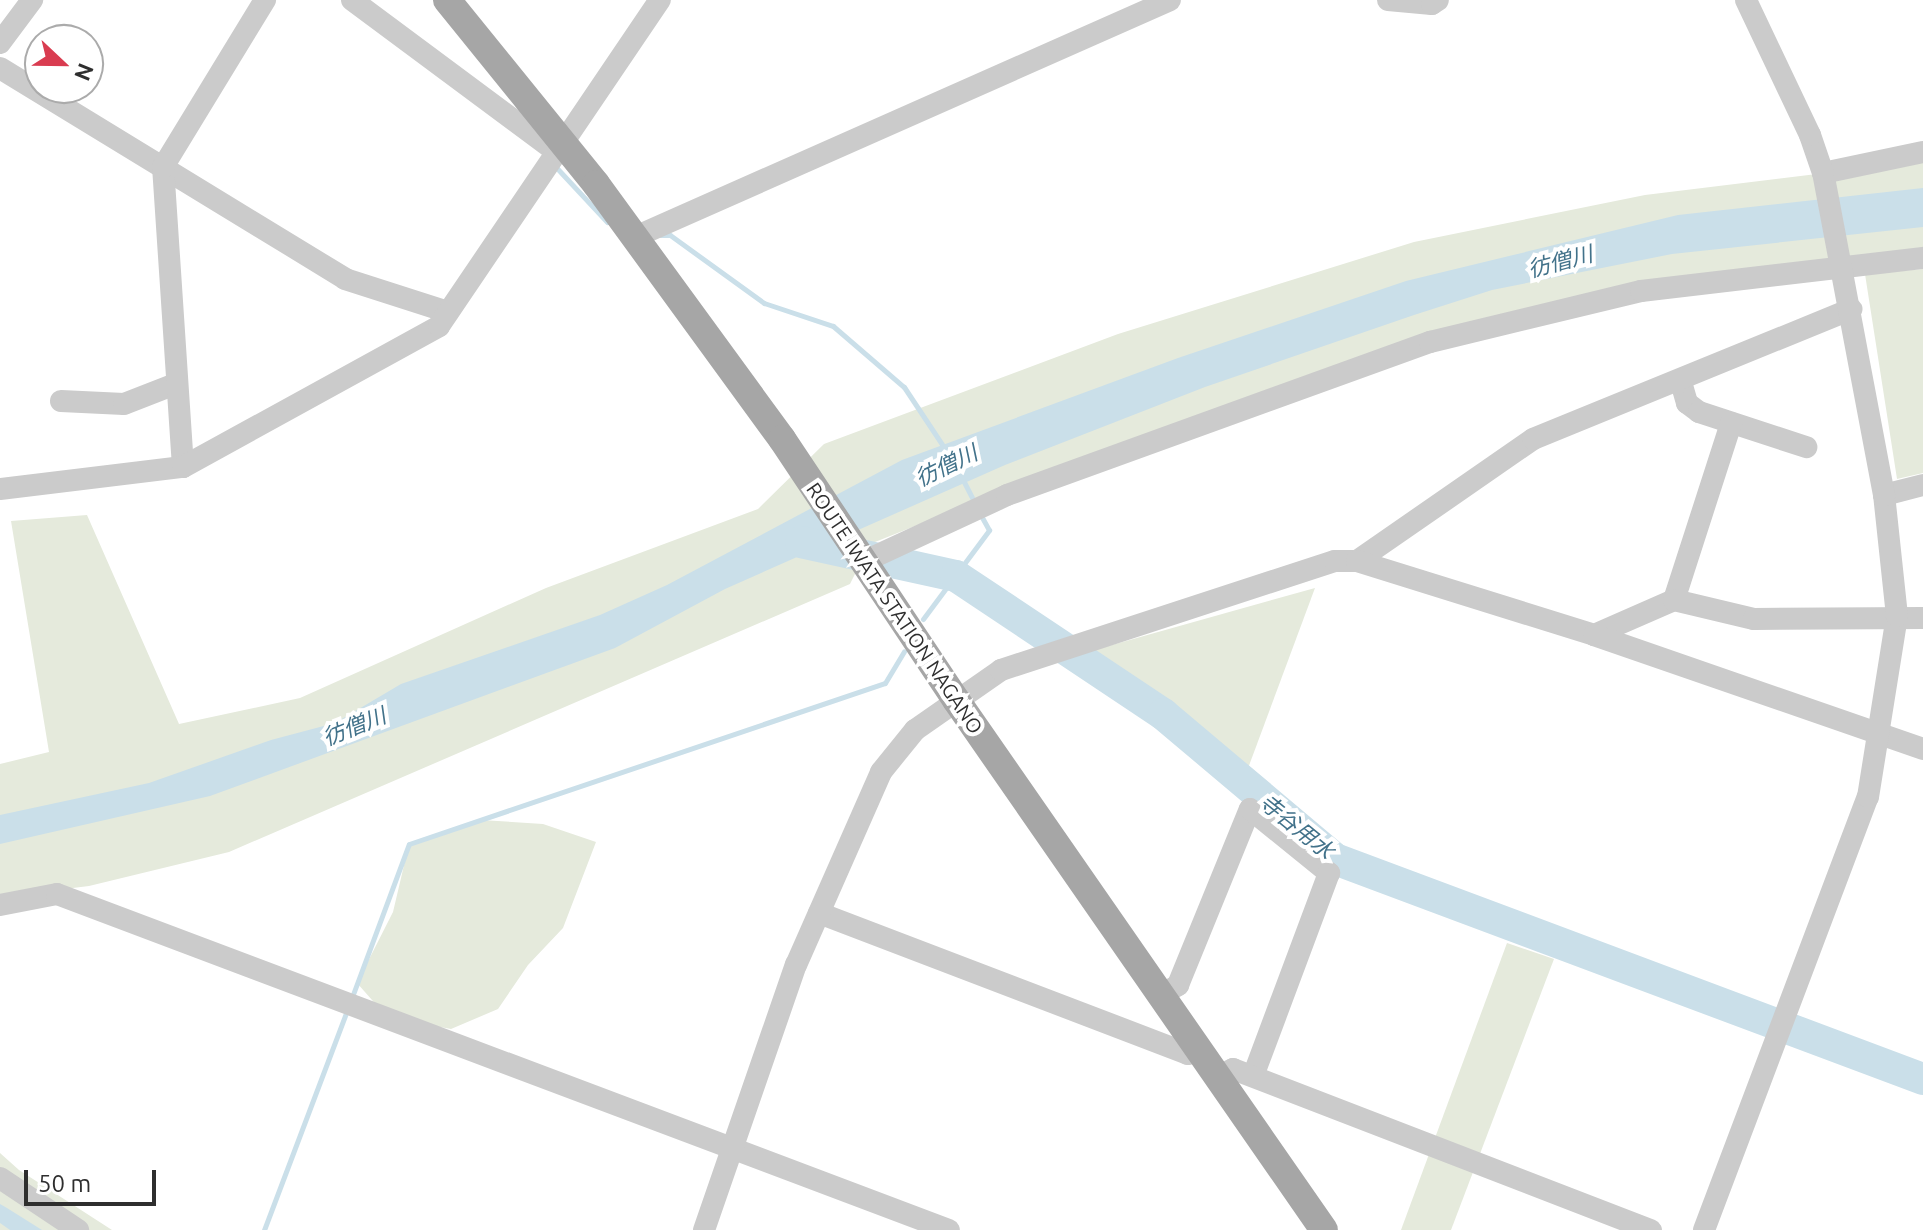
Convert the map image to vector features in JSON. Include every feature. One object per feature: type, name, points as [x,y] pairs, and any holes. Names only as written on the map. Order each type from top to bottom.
[{"type":"main road","name":"ROUTE IWATA STATION NAGANO","points":[[447,0],[561,149],[635,237],[809,478],[956,700],[1324,1230]]},
{"type":"street","points":[[0,43],[32,0]]},
{"type":"street","points":[[183,467],[173,385],[163,167],[265,0]]},
{"type":"street","points":[[352,0],[561,149]]},
{"type":"street","points":[[0,489],[183,467],[439,326],[561,149],[571,126],[660,0]]},
{"type":"street","points":[[635,237],[1170,0]]},
{"type":"street","points":[[1388,0],[1432,4],[1438,0]]},
{"type":"street","points":[[1704,1230],[1868,797],[1897,616],[1884,495],[1823,173],[1810,135],[1746,0]]},
{"type":"street","points":[[0,68],[345,279],[448,312]]},
{"type":"street","points":[[1823,173],[1923,152]]},
{"type":"street","points":[[865,561],[1007,495],[1430,342],[1641,291],[1842,261],[1923,258]]},
{"type":"street","points":[[1357,561],[1533,439],[1681,382],[1851,309]]},
{"type":"street","points":[[1681,382],[1687,403],[1731,423],[1806,447]]},
{"type":"street","points":[[61,401],[124,404],[173,385]]},
{"type":"street","points":[[1674,600],[1731,423]]},
{"type":"street","points":[[1884,495],[1923,485]]},
{"type":"street","points":[[704,1230],[819,913],[881,772],[897,748],[956,700],[1001,670],[1041,654],[1335,561],[1357,561],[1594,635],[1923,749]]},
{"type":"street","points":[[1594,635],[1674,600],[1754,619],[1923,618]]},
{"type":"street","points":[[1161,995],[1178,985],[1250,809],[1329,873],[1253,1076]]},
{"type":"street","points":[[0,905],[57,894],[949,1230]]},
{"type":"street","points":[[819,913],[1188,1054],[1197,1048]]},
{"type":"street","points":[[1218,1077],[1233,1069],[1253,1076],[1651,1230]]},
{"type":"street","points":[[0,1178],[78,1230]]},
{"type":"shaded area","points":[[1923,161],[1923,255],[1679,286],[1430,342],[1128,441],[870,544],[850,584],[229,852],[89,886],[0,897],[0,764],[49,752],[11,521],[87,515],[179,724],[300,698],[546,588],[758,509],[824,444],[1118,334],[1414,242],[1645,195]]},
{"type":"shaded area","points":[[1923,269],[1923,473],[1897,479],[1865,274]]},
{"type":"shaded area","points":[[1315,588],[1247,771],[1094,650]]},
{"type":"shaded area","points":[[481,820],[543,824],[596,842],[563,928],[528,965],[498,1009],[451,1029],[387,1017],[357,983],[393,912],[409,844]]},
{"type":"shaded area","points":[[1507,943],[1554,959],[1451,1230],[1401,1230]]},
{"type":"shaded area","points":[[0,1153],[19,1170],[112,1230],[0,1230]]},
{"type":"water","name":"彷僧川","points":[[1923,188],[1923,227],[1672,254],[1492,290],[1414,315],[1205,387],[1005,465],[725,589],[615,648],[210,796],[0,844],[0,815],[149,783],[271,740],[335,723],[401,684],[600,615],[667,585],[902,460],[1178,358],[1406,281],[1678,215]]},
{"type":"water","points":[[0,1204],[42,1230],[10,1230],[0,1223]]},
{"type":"waterway","points":[[554,165],[607,222]]},
{"type":"waterway","name":"彷僧川","points":[[660,235],[670,235],[764,303],[833,326],[904,387],[945,449]]},
{"type":"waterway","name":"彷僧川","points":[[962,478],[976,505]]},
{"type":"waterway","points":[[923,619],[989,530],[980,514]]},
{"type":"waterway","name":"寺谷用水","points":[[801,542],[956,576],[1163,714],[1335,859],[1923,1079]]},
{"type":"waterway","points":[[352,997],[409,844],[885,683],[904,651]]},
{"type":"waterway","points":[[264,1230],[347,1010]]}]
